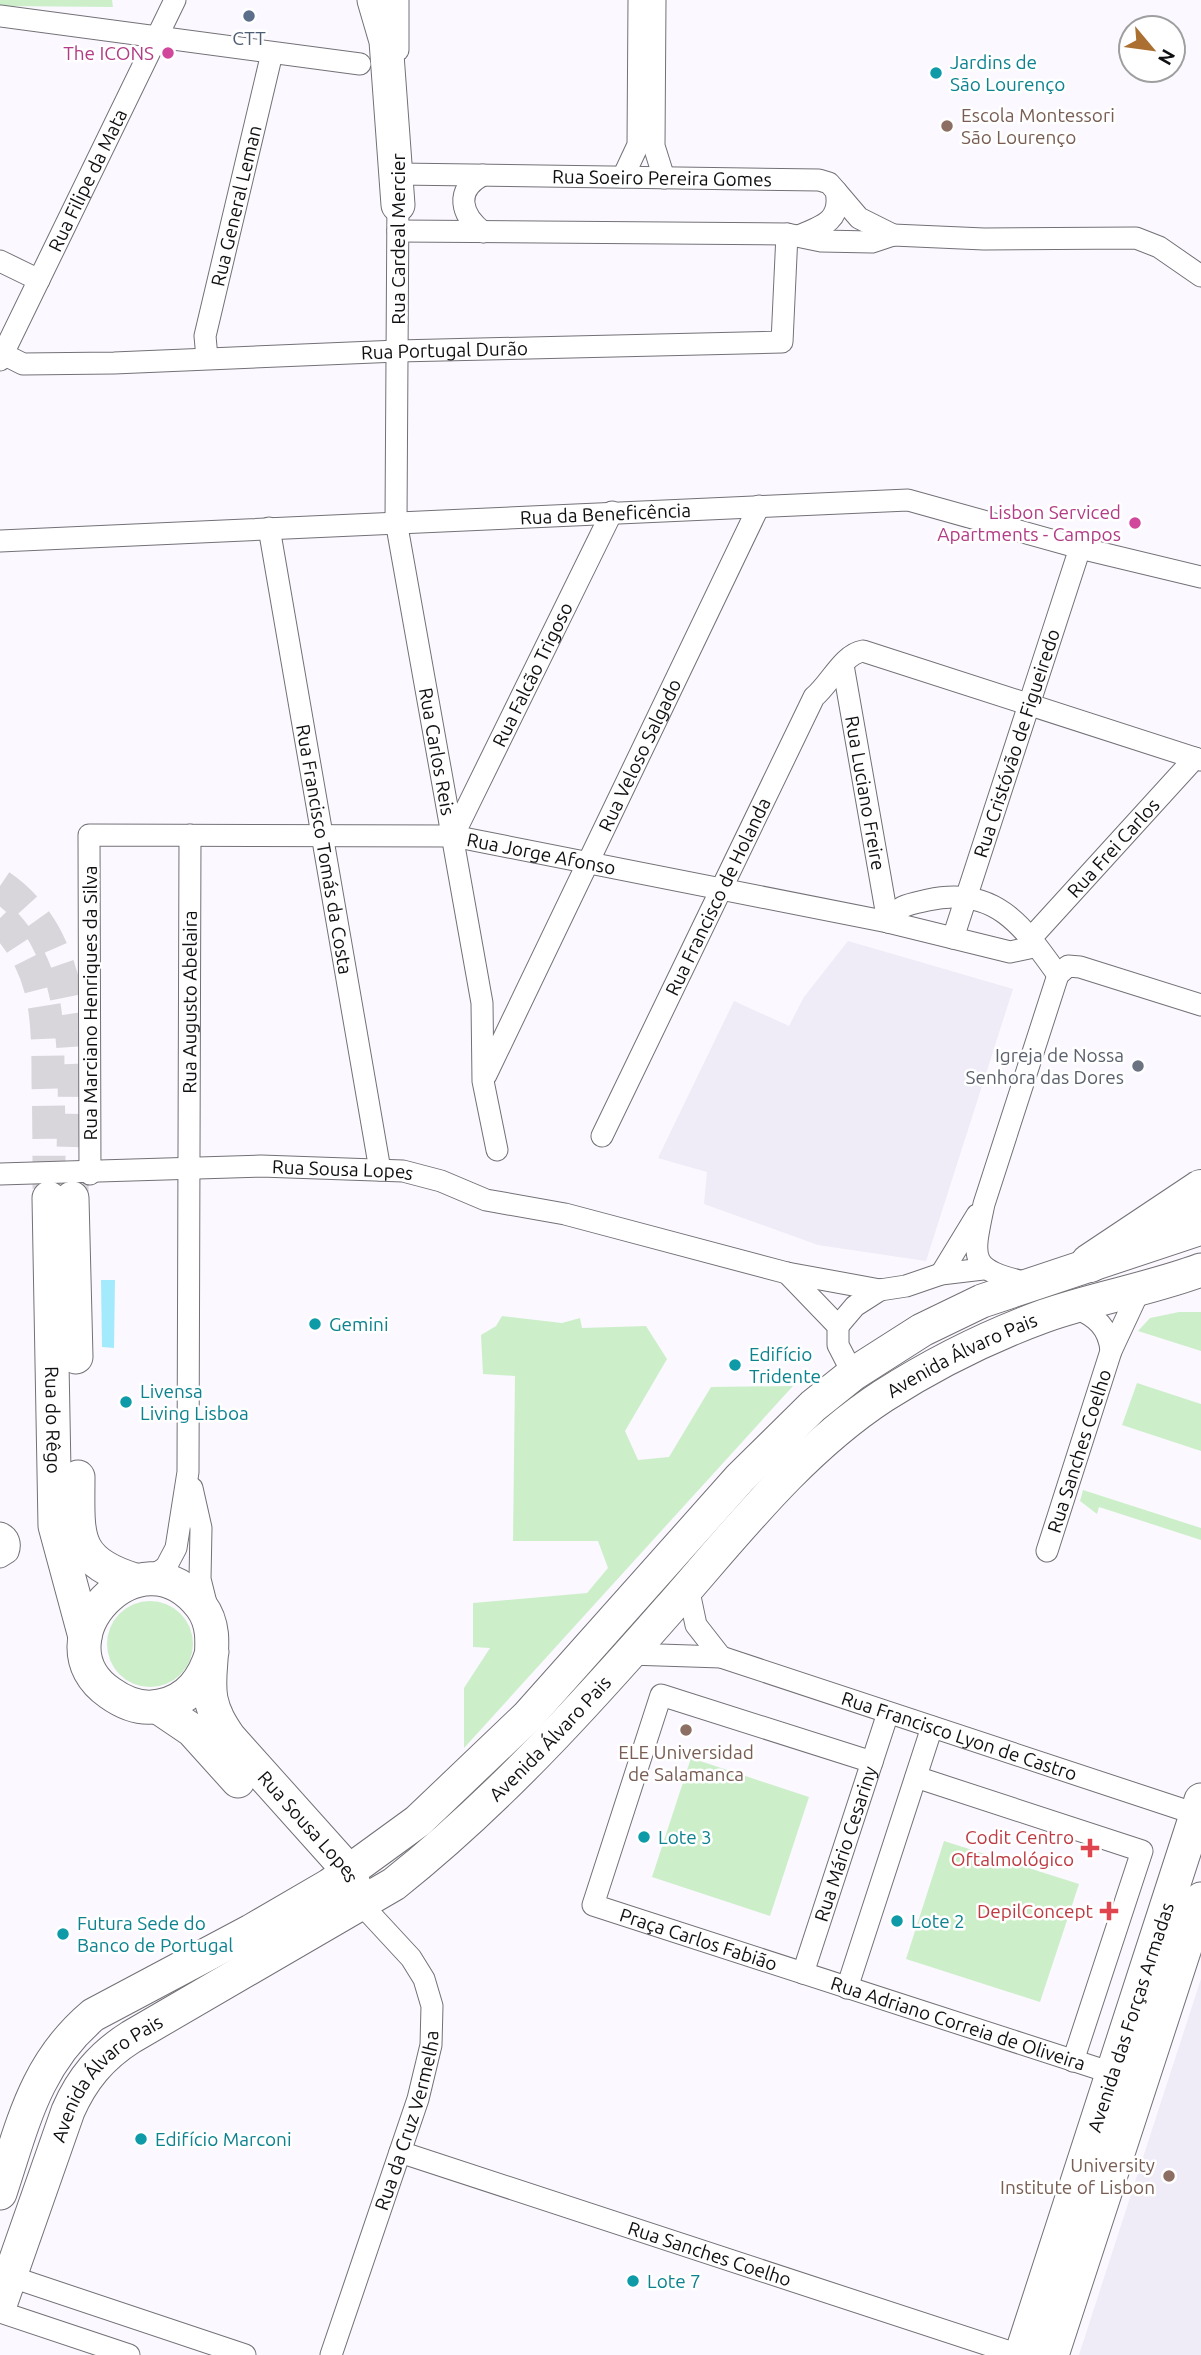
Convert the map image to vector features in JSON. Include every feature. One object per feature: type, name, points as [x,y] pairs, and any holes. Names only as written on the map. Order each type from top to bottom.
[{"type":"highway","points":[[1090,1263],[1201,1189]]},
{"type":"main road","points":[[374,0],[386,41],[398,204]]},
{"type":"main road","name":"Rua do Rêgo","points":[[71,1190],[78,1522],[84,1545],[93,1562],[141,1580]]},
{"type":"main road","name":"Rua do Rêgo","points":[[71,1190],[55,1526],[61,1559],[85,1637]]},
{"type":"main road","name":"Avenida Álvaro Pais","points":[[0,2193],[40,2078],[78,2028],[93,2015],[251,1931],[339,1878],[418,1821],[528,1716],[740,1478],[813,1406],[853,1374],[922,1330],[982,1301],[1201,1228]]},
{"type":"main road","name":"Avenida Álvaro Pais","points":[[3,2285],[68,2111],[83,2082],[104,2056],[131,2037],[394,1884],[479,1812],[629,1654],[804,1460],[857,1414],[961,1352],[1045,1316],[1149,1288],[1201,1270]]},
{"type":"main road","points":[[1149,1288],[1201,1292]]},
{"type":"main road","points":[[853,1374],[885,1395]]},
{"type":"main road","points":[[141,1580],[169,1582],[187,1592],[202,1607],[212,1639],[206,1672],[194,1688],[178,1700],[158,1707]]},
{"type":"main road","name":"Rua Sousa Lopes","points":[[141,1580],[116,1588],[101,1601],[90,1617],[85,1637],[89,1665],[104,1690],[120,1701],[139,1707],[158,1707],[192,1730],[339,1878]]},
{"type":"main road","name":"Rua Sousa Lopes","points":[[212,1639],[211,1698],[216,1718],[360,1904]]},
{"type":"main road","name":"Avenida das Forças Armadas","points":[[1020,2355],[1198,1807]]},
{"type":"main road","name":"Avenida das Forças Armadas","points":[[1052,2355],[1201,1899]]},
{"type":"street","name":"Rua Filipe da Mata","points":[[1,357],[175,0]]},
{"type":"street","name":"Rua Cardeal Mercier","points":[[396,521],[398,0]]},
{"type":"street","points":[[623,177],[638,145],[639,0]]},
{"type":"street","points":[[655,0],[654,146],[664,178]]},
{"type":"street","points":[[0,16],[360,64]]},
{"type":"street","name":"Rua General Leman","points":[[207,358],[205,336],[272,53]]},
{"type":"street","points":[[483,176],[467,187],[463,197],[466,216],[483,232]]},
{"type":"street","name":"Rua Soeiro Pereira Gomes","points":[[398,204],[483,176],[819,180],[829,183],[859,218],[893,235]]},
{"type":"street","name":"Rua Soeiro Pereira Gomes","points":[[794,234],[828,224],[836,212],[836,191]]},
{"type":"street","name":"Rua Soeiro Pereira Gomes","points":[[398,204],[483,232],[794,234],[821,241],[872,242],[893,235],[984,239],[1136,238],[1159,247],[1201,276]]},
{"type":"street","name":"Rua Portugal Durão","points":[[1,357],[23,364],[398,351],[782,342],[794,234]]},
{"type":"street","points":[[0,261],[39,280]]},
{"type":"street","name":"Rua da Beneficência","points":[[0,541],[396,521],[908,500],[1080,548],[1201,577]]},
{"type":"street","name":"Rua Veloso Salgado","points":[[483,1081],[759,506]]},
{"type":"street","name":"Rua Falcão Trigoso","points":[[453,836],[612,512]]},
{"type":"street","name":"Rua Carlos Reis","points":[[396,521],[482,1003],[483,1081],[497,1150]]},
{"type":"street","name":"Rua Francisco Tomás da Costa","points":[[269,528],[321,835],[362,1048],[380,1170]]},
{"type":"street","name":"Rua Cristóvão de Figueiredo","points":[[953,938],[1080,548]]},
{"type":"street","points":[[843,665],[851,655],[863,651],[1198,759]]},
{"type":"street","name":"Rua Francisco de Holanda","points":[[602,1136],[814,697],[827,686],[843,665]]},
{"type":"street","name":"Rua Luciano Freire","points":[[843,665],[888,922]]},
{"type":"street","name":"Rua Frei Carlos","points":[[1031,938],[1198,759]]},
{"type":"street","name":"Rua Marciano Henriques da Silva","points":[[71,1190],[89,835],[190,835]]},
{"type":"street","name":"Rua Jorge Afonso","points":[[190,835],[453,836],[888,922],[1016,953],[1029,948],[1031,938]]},
{"type":"street","name":"Rua Augusto Abelaira","points":[[189,1169],[190,835]]},
{"type":"street","points":[[888,922],[893,912],[908,904],[944,896],[967,897],[1000,909],[1022,926],[1058,975]]},
{"type":"street","points":[[1031,1284],[993,1275],[983,1269],[977,1254],[984,1204],[1058,975],[1068,965],[1080,967],[1201,1005]]},
{"type":"street","name":"Rua Sousa Lopes","points":[[141,1580],[166,1567],[176,1548],[188,1472],[189,1169],[261,1166],[403,1171],[441,1181],[486,1200],[565,1214],[787,1273],[880,1290],[906,1286],[941,1274],[983,1269]]},
{"type":"street","points":[[0,1174],[71,1190],[189,1169]]},
{"type":"street","points":[[941,1274],[984,1204]]},
{"type":"street","points":[[787,1273],[838,1326]]},
{"type":"street","name":"Rua Sanches Coelho","points":[[1047,1551],[1111,1351],[1149,1288]]},
{"type":"street","points":[[853,1374],[838,1345],[838,1326],[855,1306],[880,1290]]},
{"type":"street","name":"Rua Sanches Coelho","points":[[1075,1308],[1087,1312],[1104,1328],[1111,1351]]},
{"type":"street","name":"Rua Sousa Lopes","points":[[188,1472],[201,1528],[200,1579],[212,1639]]},
{"type":"street","points":[[0,1533],[6,1536],[10,1544],[8,1552],[0,1557]]},
{"type":"street","points":[[688,1587],[696,1625],[721,1657]]},
{"type":"street","name":"Rua Francisco Lyon de Castro","points":[[629,1654],[721,1657],[932,1727],[1198,1807]]},
{"type":"street","name":"Praça Carlos Fabião","points":[[803,1973],[593,1905],[661,1695],[872,1762]]},
{"type":"street","name":"Rua Mário Cesariny","points":[[803,1973],[888,1713]]},
{"type":"street","points":[[847,1988],[932,1727]]},
{"type":"street","points":[[916,1777],[1142,1851],[1073,2061]]},
{"type":"street","name":"Rua da Cruz Vermelha","points":[[331,2355],[421,2089],[431,2045],[432,2006],[424,1979],[411,1958],[360,1904]]},
{"type":"street","name":"Rua Adriano Correia de Oliveira","points":[[803,1973],[1112,2073]]},
{"type":"street","name":"Rua Sanches Coelho","points":[[400,2152],[1020,2355]]},
{"type":"street","points":[[3,2285],[245,2355]]},
{"type":"street","points":[[0,2312],[129,2355]]},
{"type":"shaded area","points":[[848,941],[1013,989],[926,1261],[818,1245],[704,1204],[707,1172],[658,1158],[734,1001],[789,1026],[804,997]]},
{"type":"shaded area","name":"University Institute of Lisbon","points":[[1201,1979],[1201,2355],[1079,2355],[1198,1988]]},
{"type":"green space","points":[[0,0],[112,0],[113,7],[0,6]]},
{"type":"green space","points":[[1179,1312],[1201,1312],[1201,1351],[1138,1331],[1150,1318]]},
{"type":"green space","points":[[502,1316],[562,1323],[580,1318],[582,1328],[646,1326],[667,1359],[625,1431],[638,1460],[669,1457],[711,1387],[793,1386],[464,1748],[464,1688],[490,1648],[473,1647],[473,1603],[587,1593],[608,1568],[598,1541],[513,1541],[515,1376],[483,1374],[481,1335],[496,1326]]},
{"type":"green space","points":[[1137,1383],[1201,1404],[1201,1451],[1122,1425]]},
{"type":"green space","points":[[1083,1490],[1201,1528],[1201,1540],[1099,1507],[1097,1514],[1080,1501]]},
{"type":"green space","points":[[150,1601],[174,1608],[186,1620],[193,1644],[186,1668],[174,1680],[150,1687],[126,1680],[114,1668],[107,1644],[114,1620],[126,1608]]},
{"type":"green space","points":[[691,1758],[809,1797],[770,1916],[652,1877]]},
{"type":"green space","points":[[944,1841],[1079,1884],[1040,2002],[906,1959]]},
{"type":"water","points":[[101,1280],[115,1280],[114,1348],[102,1347]]},
{"type":"tunnel","points":[[0,886],[30,914],[51,948],[64,987],[71,1029],[74,1073],[72,1198]]},
{"type":"tunnel","points":[[0,918],[28,956],[42,994],[47,1036],[49,1190]]},
{"type":"place","name":"CTT","points":[[249,16]]},
{"type":"place","name":"The ICONS","points":[[168,53]]},
{"type":"place","name":"Jardins de São Lourenço","points":[[936,73]]},
{"type":"place","name":"Escola Montessori São Lourenço","points":[[947,126]]},
{"type":"place","name":"Lisbon Serviced Apartments - Campos","points":[[1135,523]]},
{"type":"place","name":"Igreja de Nossa Senhora das Dores","points":[[1138,1066]]},
{"type":"place","name":"Gemini","points":[[315,1324]]},
{"type":"place","name":"Edifício Tridente","points":[[735,1365]]},
{"type":"place","name":"Livensa Living Lisboa","points":[[126,1402]]},
{"type":"place","name":"ELE Universidad de Salamanca","points":[[686,1730]]},
{"type":"place","name":"Lote 3","points":[[644,1837]]},
{"type":"place","name":"Codit Centro Oftalmológico","points":[[1090,1848]]},
{"type":"place","name":"DepilConcept","points":[[1109,1911]]},
{"type":"place","name":"Lote 2","points":[[897,1921]]},
{"type":"place","name":"Futura Sede do Banco de Portugal","points":[[63,1934]]},
{"type":"place","name":"Edifício Marconi","points":[[141,2139]]},
{"type":"place","name":"University Institute of Lisbon","points":[[1169,2176]]},
{"type":"place","name":"Lote 7","points":[[633,2281]]}]
